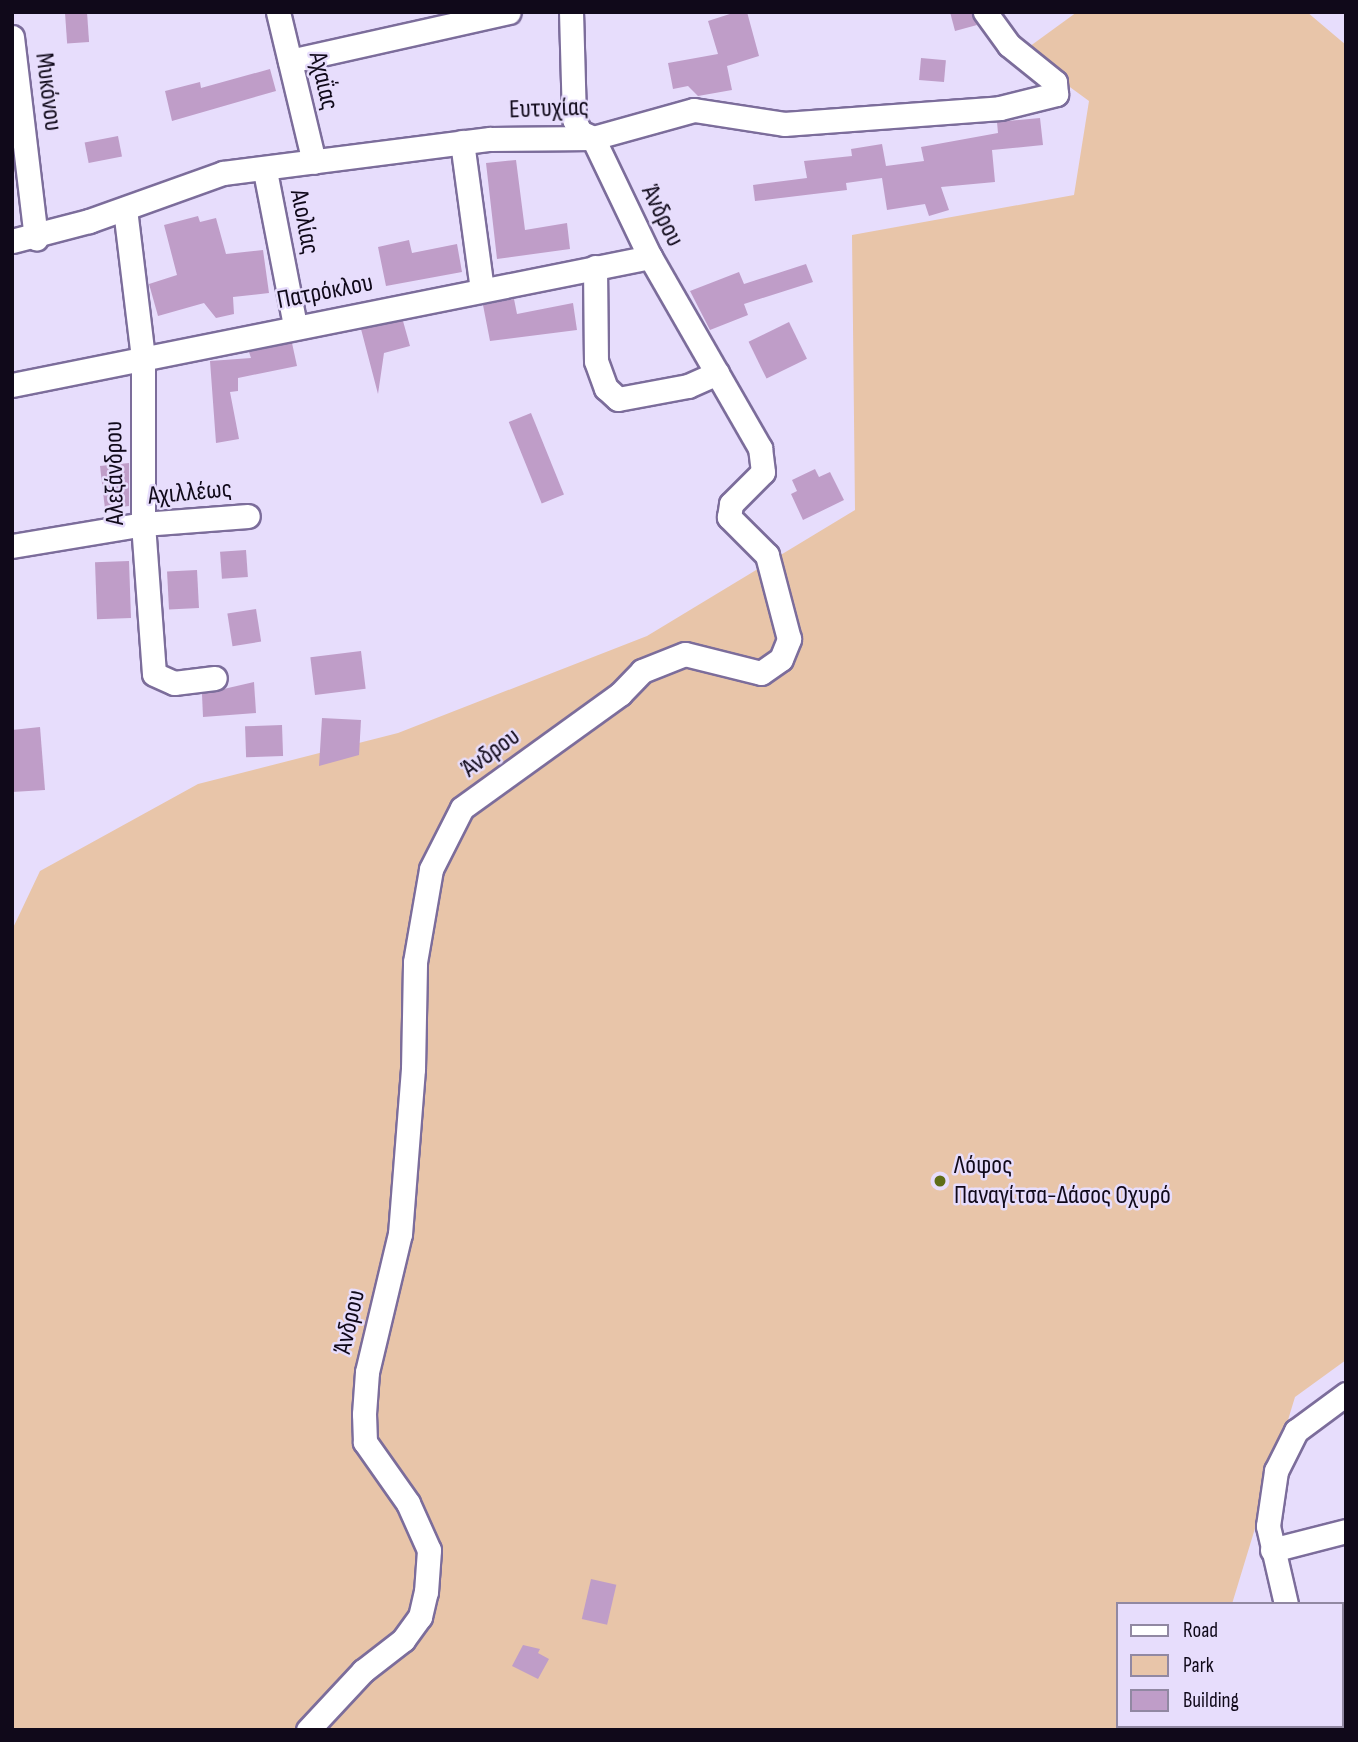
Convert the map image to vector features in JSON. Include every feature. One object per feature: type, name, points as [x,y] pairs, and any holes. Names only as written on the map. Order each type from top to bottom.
[{"type":"street","name":"Αχαΐας","points":[[278,12],[314,162]]},
{"type":"street","points":[[290,61],[509,12]]},
{"type":"street","name":"Άνδρου","points":[[308,1730],[363,1671],[403,1640],[420,1617],[426,1592],[429,1550],[408,1503],[366,1442],[364,1413],[367,1372],[400,1234],[413,1069],[415,962],[431,869],[462,808],[620,694],[642,671],[685,654],[761,673],[786,652],[788,624],[772,567],[755,539],[728,511],[756,481],[764,461],[650,257],[593,138],[580,132],[570,107],[571,12]]},
{"type":"street","name":"Ευτυχίας","points":[[12,242],[36,239],[125,209],[202,177],[265,171],[462,142],[537,135],[593,138],[694,110],[784,124],[1000,108],[1056,94],[1055,82],[1009,45],[985,12]]},
{"type":"street","name":"Μυκόνου","points":[[12,37],[36,239]]},
{"type":"street","points":[[462,142],[482,289]]},
{"type":"street","name":"Αιολίας","points":[[265,171],[295,326]]},
{"type":"street","name":"Αλεξάνδρου","points":[[125,209],[142,358],[143,524],[154,674],[174,683],[215,678]]},
{"type":"street","name":"Πατρόκλου","points":[[12,385],[295,326],[650,257]]},
{"type":"street","points":[[595,267],[596,362],[606,388],[618,399],[675,389],[717,373]]},
{"type":"street","name":"Αχιλλέως","points":[[12,546],[143,524],[248,516]]},
{"type":"street","points":[[1285,1602],[1268,1526],[1285,1447],[1309,1418],[1346,1394]]},
{"type":"street","points":[[1272,1550],[1346,1531]]},
{"type":"green space","points":[[1077,12],[1307,12],[1346,45],[1346,1360],[1295,1397],[1233,1602],[1116,1602],[1116,1728],[1194,1730],[12,1730],[12,930],[40,871],[198,784],[398,733],[647,636],[855,510],[852,235],[1074,195],[1089,101],[1022,52]]},
{"type":"building","points":[[87,12],[89,42],[67,43],[65,14]]},
{"type":"building","points":[[736,12],[747,12],[759,56],[727,66],[732,90],[698,96],[688,86],[673,89],[668,63],[718,54],[708,21]]},
{"type":"building","points":[[950,12],[971,12],[977,25],[955,31]]},
{"type":"building","points":[[921,58],[946,60],[944,82],[919,80]]},
{"type":"building","points":[[270,69],[276,91],[172,121],[165,91],[200,82],[201,88]]},
{"type":"building","points":[[1040,118],[1043,145],[992,150],[995,182],[941,187],[949,210],[929,216],[925,204],[887,210],[882,178],[846,183],[847,190],[755,201],[753,185],[807,178],[804,161],[852,156],[851,149],[882,144],[886,166],[924,161],[921,147],[998,133],[997,122]]},
{"type":"building","points":[[118,136],[122,157],[89,163],[85,142]]},
{"type":"building","points":[[516,160],[525,230],[567,223],[570,249],[497,259],[486,163]]},
{"type":"building","points":[[198,216],[200,222],[216,218],[226,254],[263,250],[269,293],[233,297],[234,314],[216,318],[204,303],[158,316],[149,284],[177,275],[164,225]]},
{"type":"building","points":[[409,240],[412,253],[457,244],[462,272],[386,286],[378,247]]},
{"type":"building","points":[[806,264],[813,282],[744,304],[748,315],[710,330],[690,291],[739,272],[744,284]]},
{"type":"building","points":[[514,299],[517,314],[573,303],[577,330],[490,341],[483,305]]},
{"type":"building","points":[[403,321],[410,346],[384,353],[378,394],[361,329]]},
{"type":"building","points":[[789,322],[807,359],[767,379],[749,342]]},
{"type":"building","points":[[292,343],[297,366],[238,378],[238,391],[230,392],[239,439],[216,443],[210,361],[251,358],[249,352]]},
{"type":"building","points":[[531,413],[564,495],[542,504],[509,422]]},
{"type":"building","points":[[129,463],[129,506],[105,509],[100,466]]},
{"type":"building","points":[[815,469],[819,477],[830,472],[844,500],[803,520],[791,494],[797,491],[792,480]]},
{"type":"building","points":[[246,550],[248,577],[222,579],[220,552]]},
{"type":"building","points":[[129,561],[131,618],[97,619],[95,562]]},
{"type":"building","points":[[197,570],[199,608],[169,610],[167,572]]},
{"type":"building","points":[[256,609],[261,642],[233,646],[227,614]]},
{"type":"building","points":[[361,651],[366,689],[315,695],[310,657]]},
{"type":"building","points":[[254,682],[256,713],[203,717],[202,694]]},
{"type":"building","points":[[322,718],[361,720],[359,755],[319,766]]},
{"type":"building","points":[[282,725],[283,756],[246,757],[245,726]]},
{"type":"building","points":[[40,727],[45,790],[12,792],[12,730]]},
{"type":"building","points":[[591,1579],[616,1585],[607,1625],[582,1619]]},
{"type":"building","points":[[523,1645],[540,1649],[538,1653],[549,1659],[538,1679],[512,1666]]},
{"type":"place","name":"Λόφος Παναγίτσα-Δάσος Οχυρό","points":[[940,1181]]}]
